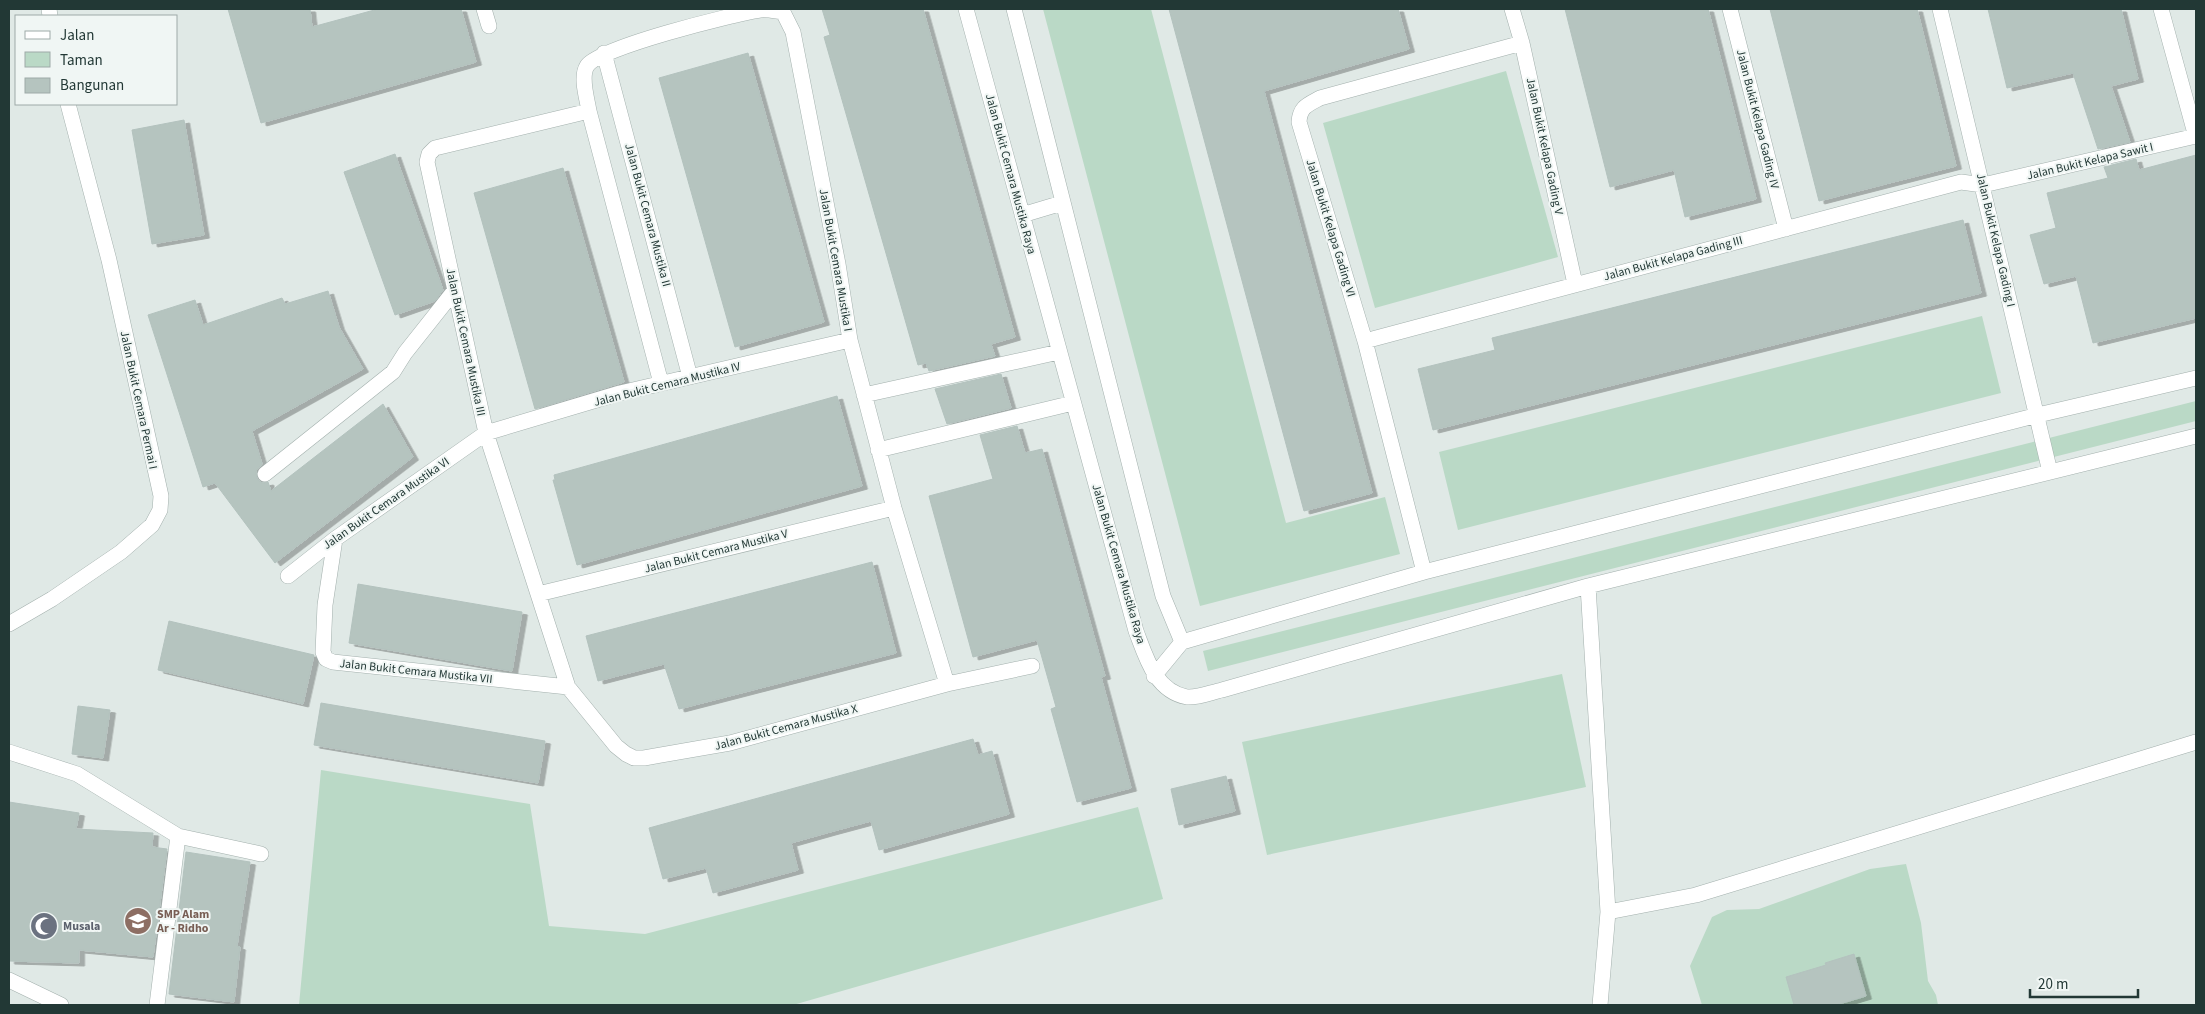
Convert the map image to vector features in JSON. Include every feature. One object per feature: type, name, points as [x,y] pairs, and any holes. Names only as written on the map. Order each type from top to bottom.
[{"type":"street","points":[[484,9],[489,26]]},
{"type":"street","name":"Jalan Bukit Cemara Mustika Raya","points":[[966,9],[1136,631],[1154,676]]},
{"type":"street","points":[[1014,9],[1163,596],[1182,642]]},
{"type":"street","name":"Jalan Bukit Kelapa Gading V","points":[[1512,9],[1522,42],[1575,284]]},
{"type":"street","name":"Jalan Bukit Kelapa Gading IV","points":[[1730,9],[1786,229]]},
{"type":"street","name":"Jalan Bukit Kelapa Gading I","points":[[1940,9],[2038,415],[2050,472]]},
{"type":"street","points":[[2161,9],[2196,136]]},
{"type":"street","name":"Jalan Bukit Cemara Mustika I","points":[[604,53],[642,40],[761,10],[783,12],[793,32],[838,264],[850,340],[894,508],[947,684]]},
{"type":"street","name":"Jalan Bukit Kelapa Gading VI","points":[[1424,572],[1364,341],[1299,122],[1300,111],[1305,105],[1320,98],[1522,42]]},
{"type":"street","points":[[604,53],[592,59],[586,67],[584,82],[589,111],[661,384]]},
{"type":"street","name":"Jalan Bukit Cemara Mustika II","points":[[604,53],[690,377]]},
{"type":"street","name":"Jalan Bukit Cemara Permai I","points":[[9,624],[52,599],[121,552],[152,526],[160,510],[161,496],[142,420],[109,260],[68,105]]},
{"type":"street","name":"Jalan Bukit Cemara Mustika III","points":[[568,687],[486,433],[427,162],[429,154],[436,148],[589,111]]},
{"type":"street","name":"Jalan Bukit Kelapa Sawit I","points":[[1983,185],[2196,136]]},
{"type":"street","name":"Jalan Bukit Kelapa Gading III","points":[[1364,341],[1961,182],[1983,185]]},
{"type":"street","points":[[1022,215],[1062,203]]},
{"type":"street","points":[[265,474],[393,372],[405,353],[455,290]]},
{"type":"street","name":"Jalan Bukit Cemara Mustika IV","points":[[486,433],[620,393],[850,340]]},
{"type":"street","points":[[864,394],[1059,352]]},
{"type":"street","points":[[2196,378],[2038,415],[1424,572],[1182,642],[1154,676],[1170,689],[1188,697],[1202,695],[1588,586],[2196,436]]},
{"type":"street","points":[[878,450],[1073,403]]},
{"type":"street","name":"Jalan Bukit Cemara Mustika VI","points":[[288,576],[334,539],[486,433]]},
{"type":"street","name":"Jalan Bukit Cemara Mustika V","points":[[538,594],[894,508]]},
{"type":"street","name":"Jalan Bukit Cemara Mustika VII","points":[[334,539],[325,605],[323,652],[326,659],[342,663],[568,687]]},
{"type":"street","points":[[1588,586],[1608,912],[1600,1005]]},
{"type":"street","name":"Jalan Bukit Cemara Mustika X","points":[[568,687],[616,746],[634,758],[644,758],[730,743],[947,684],[1032,666]]},
{"type":"street","points":[[1608,912],[1696,895],[2196,742]]},
{"type":"street","points":[[9,752],[76,774],[178,836],[261,854]]},
{"type":"street","points":[[158,1005],[178,836]]},
{"type":"street","points":[[9,980],[61,1005]]},
{"type":"green space","points":[[1043,9],[1151,9],[1286,523],[1385,497],[1400,554],[1200,606]]},
{"type":"green space","points":[[1506,71],[1558,257],[1375,308],[1323,123]]},
{"type":"green space","points":[[1982,316],[2001,393],[1458,530],[1439,452]]},
{"type":"green space","points":[[2196,401],[2196,421],[1208,671],[1203,651]]},
{"type":"green space","points":[[1562,674],[1586,787],[1267,855],[1242,742]]},
{"type":"green space","points":[[321,770],[530,804],[549,926],[645,934],[1138,807],[1163,899],[793,1005],[299,1005]]},
{"type":"green space","points":[[1906,864],[1921,923],[1928,981],[1936,995],[1938,1005],[1702,1005],[1690,966],[1712,917],[1727,910],[1759,909],[1870,869]]},
{"type":"building","points":[[228,9],[310,9],[312,27],[378,9],[461,9],[476,62],[261,123]]},
{"type":"building","points":[[822,9],[923,9],[1015,337],[991,344],[995,356],[929,371],[926,363],[918,365],[824,37],[830,35]]},
{"type":"building","points":[[1169,9],[1398,9],[1409,49],[1264,91],[1372,493],[1304,511]]},
{"type":"building","points":[[1565,9],[1708,9],[1756,199],[1685,217],[1674,170],[1610,187]]},
{"type":"building","points":[[1770,9],[1917,9],[1956,166],[1819,201]]},
{"type":"building","points":[[1988,9],[2121,9],[2138,79],[2111,86],[2130,142],[2098,149],[2073,73],[2007,88]]},
{"type":"building","points":[[748,53],[824,322],[735,347],[659,78]]},
{"type":"building","points":[[184,120],[204,235],[152,244],[132,130]]},
{"type":"building","points":[[395,154],[443,290],[435,301],[395,315],[344,172]]},
{"type":"building","points":[[2196,155],[2196,318],[2093,343],[2076,276],[2044,284],[2030,235],[2056,228],[2047,193],[2108,178],[2104,167],[2136,159],[2139,170]]},
{"type":"building","points":[[563,168],[624,382],[535,409],[474,193]]},
{"type":"building","points":[[1963,220],[1981,293],[1433,430],[1418,369],[1495,350],[1492,338]]},
{"type":"building","points":[[328,291],[339,327],[363,369],[252,431],[262,464],[256,471],[257,479],[262,483],[268,482],[271,491],[383,404],[413,457],[275,563],[215,483],[203,487],[148,315],[195,300],[203,325],[282,298],[285,304]]},
{"type":"building","points":[[1001,374],[1011,408],[947,424],[935,389]]},
{"type":"building","points":[[837,396],[862,486],[577,565],[553,480],[555,480],[554,475]]},
{"type":"building","points":[[1017,426],[1025,453],[1042,449],[1105,676],[1101,677],[1131,788],[1077,802],[1051,709],[1056,707],[1037,640],[973,657],[929,496],[993,479],[980,435]]},
{"type":"building","points":[[872,562],[896,653],[679,709],[664,664],[598,681],[586,636]]},
{"type":"building","points":[[358,584],[522,612],[512,671],[349,643]]},
{"type":"building","points":[[169,621],[314,655],[303,704],[158,670]]},
{"type":"building","points":[[321,703],[545,741],[538,783],[314,745]]},
{"type":"building","points":[[78,706],[110,710],[103,758],[72,754]]},
{"type":"building","points":[[973,739],[978,755],[992,751],[1009,814],[879,850],[871,821],[791,843],[798,870],[713,893],[706,868],[663,879],[649,828]]},
{"type":"building","points":[[1226,776],[1235,811],[1179,825],[1171,789]]},
{"type":"building","points":[[9,802],[79,813],[76,829],[153,833],[152,847],[167,849],[153,957],[79,950],[79,963],[9,961]]},
{"type":"building","points":[[186,852],[250,862],[237,946],[240,947],[234,1002],[169,994]]},
{"type":"building","points":[[1854,954],[1866,996],[1836,1005],[1794,1005],[1786,977]]},
{"type":"place","name":"SMP Alam Ar - Ridho","points":[[138,921]]},
{"type":"place","name":"Musala","points":[[44,926]]}]
